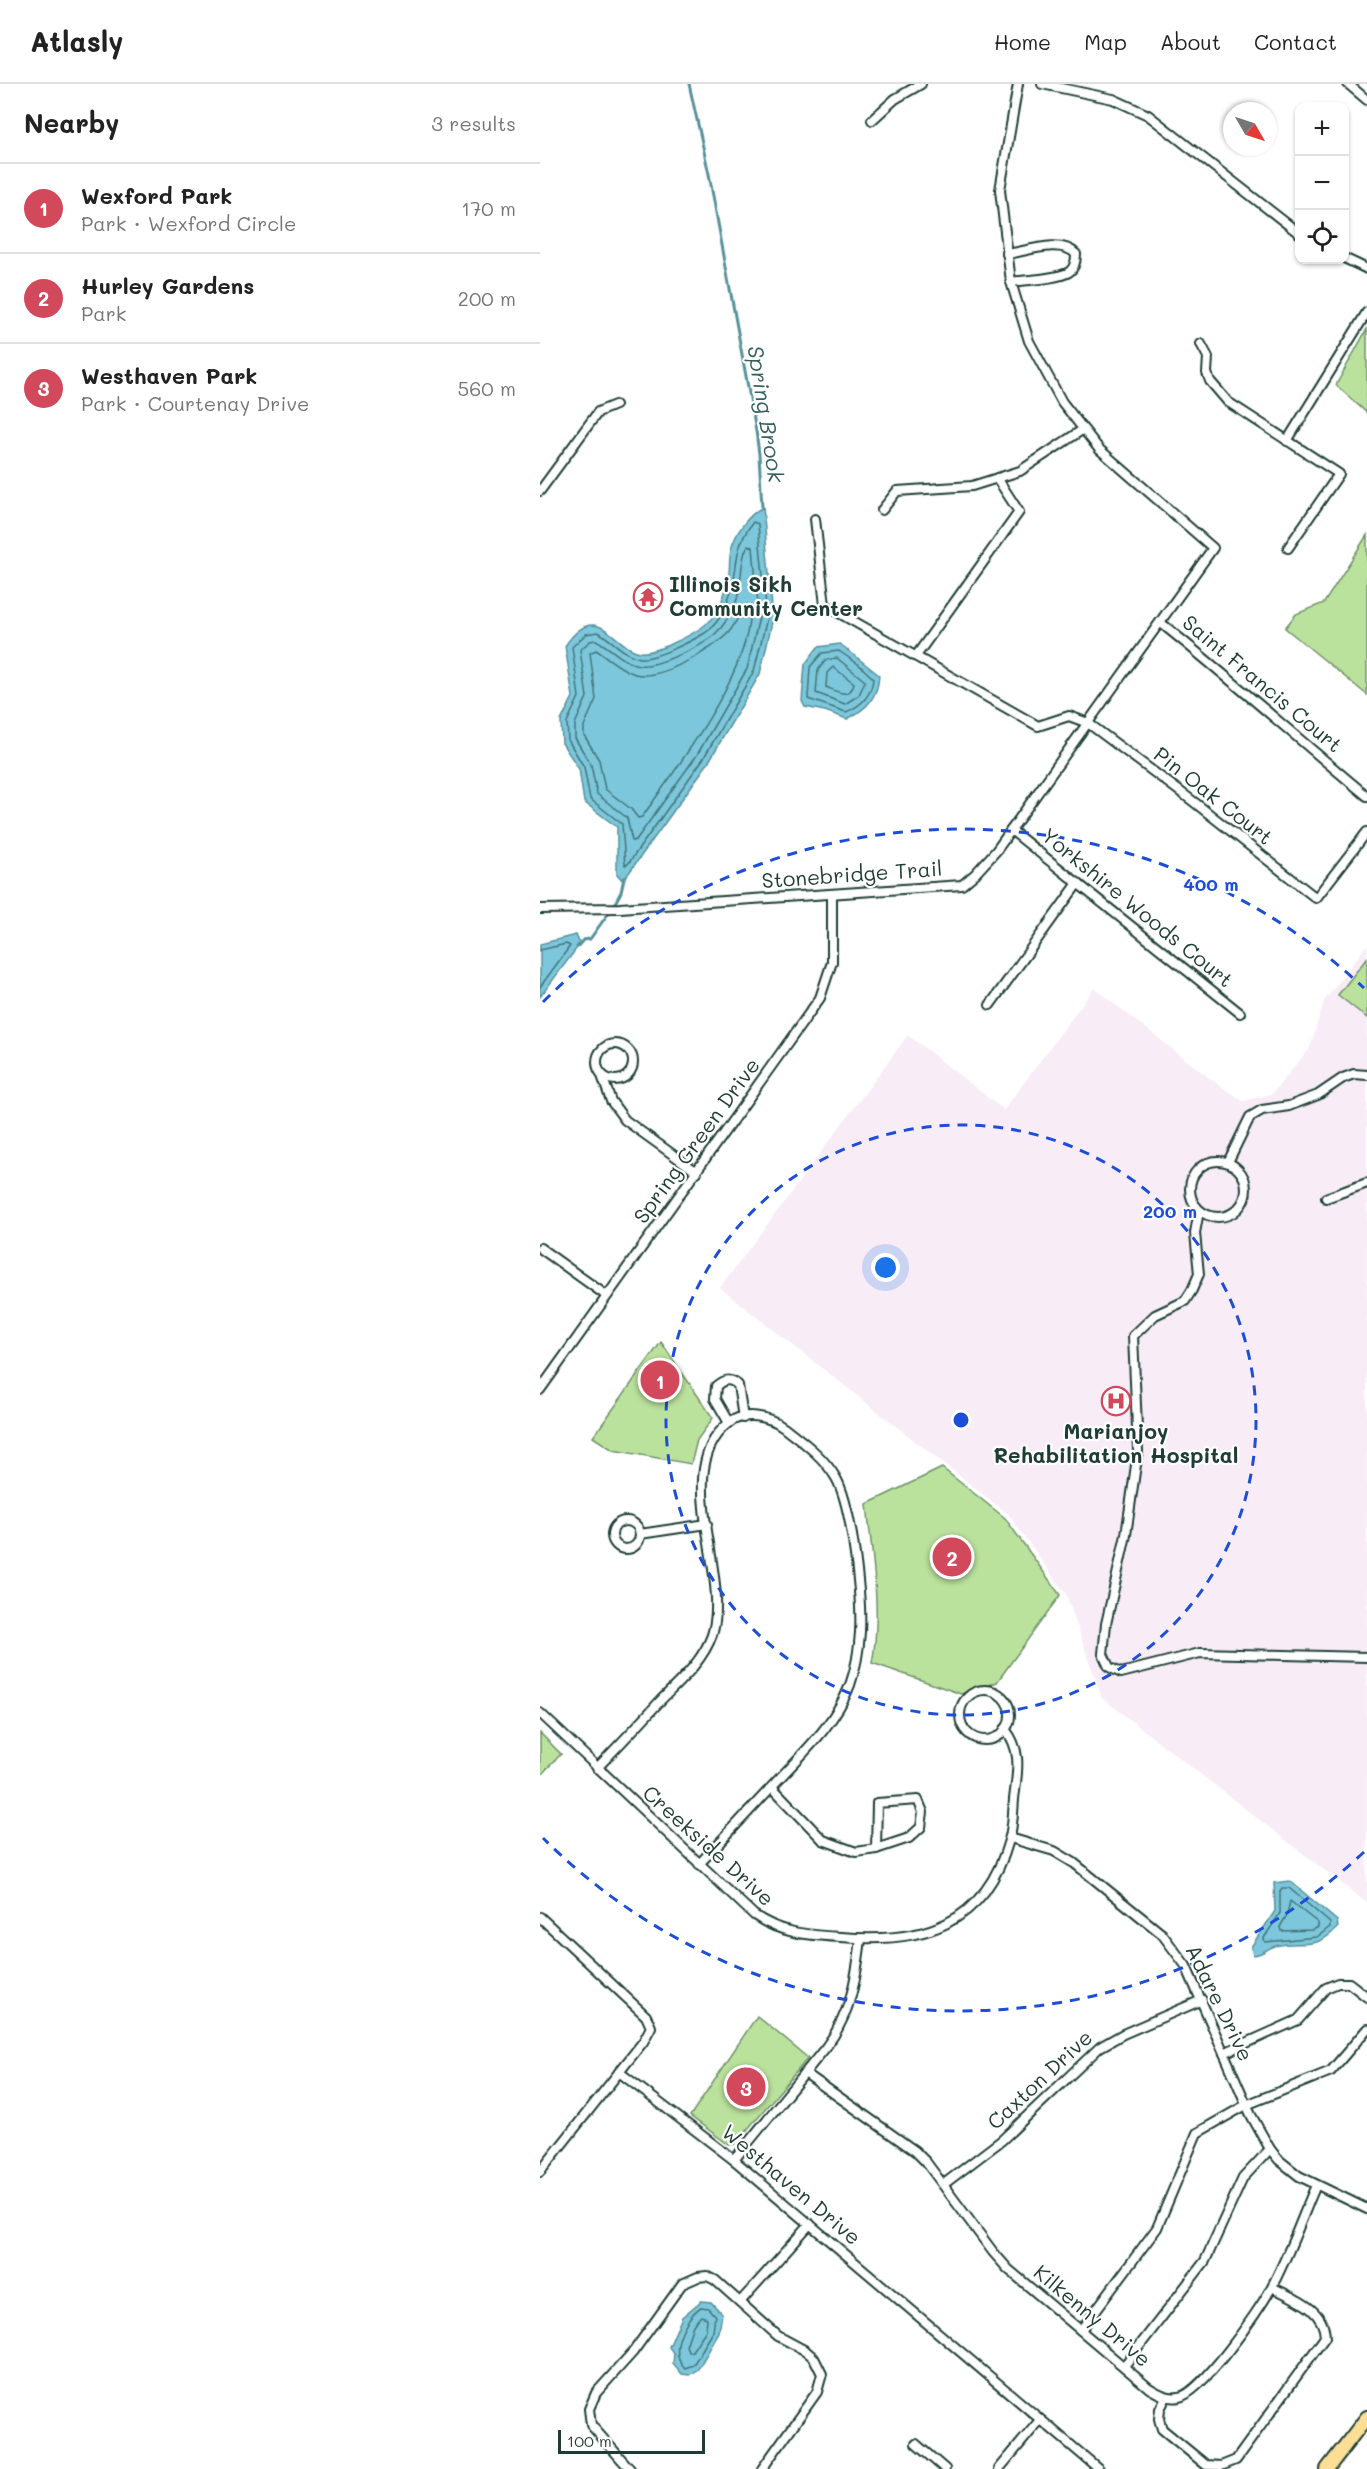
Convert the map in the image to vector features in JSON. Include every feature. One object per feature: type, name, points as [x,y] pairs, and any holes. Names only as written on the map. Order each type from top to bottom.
[{"type":"main road","points":[[1327,2469],[1367,2417]]},
{"type":"street","points":[[872,120],[895,99],[921,84]]},
{"type":"street","points":[[882,510],[897,491],[972,486],[1020,471],[1082,429],[1052,386],[1036,357],[1023,324],[1011,282],[1000,190],[1018,84]]},
{"type":"street","points":[[1042,84],[1113,99],[1148,114],[1295,231]]},
{"type":"street","points":[[1348,84],[1367,100]]},
{"type":"street","points":[[1007,254],[1057,246],[1070,247],[1076,254],[1076,263],[1070,272],[1011,282]]},
{"type":"street","points":[[1349,260],[1367,269]]},
{"type":"street","points":[[1287,441],[1367,312]]},
{"type":"street","points":[[1201,344],[1208,357],[1207,374],[1220,395],[1239,411],[1339,474],[1288,548]]},
{"type":"street","points":[[540,491],[597,412],[615,405]]},
{"type":"street","name":"Stonebridge Trail","points":[[540,909],[587,910],[962,885],[988,861],[1213,548],[1112,462],[1082,429]]},
{"type":"street","points":[[916,656],[1019,512],[997,478]]},
{"type":"street","points":[[815,519],[825,604],[1038,726],[1069,716],[1088,723]]},
{"type":"street","name":"Saint Francis Court","points":[[1161,623],[1221,671],[1367,796]]},
{"type":"street","name":"Pin Oak Court","points":[[1088,723],[1194,802],[1316,898],[1367,832]]},
{"type":"street","name":"Yorkshire Woods Court","points":[[1011,830],[1240,1013]]},
{"type":"street","points":[[990,1005],[1078,883]]},
{"type":"street","name":"Spring Green Drive","points":[[540,1390],[820,998],[828,981],[832,962],[832,894]]},
{"type":"street","points":[[601,1073],[613,1080],[627,1076],[634,1064],[630,1050],[618,1043],[604,1047],[597,1059],[601,1073],[611,1101],[625,1120],[697,1172]]},
{"type":"street","points":[[1228,1162],[1250,1117],[1262,1110],[1289,1106],[1318,1095],[1343,1078],[1354,1074],[1367,1075]]},
{"type":"street","points":[[1210,1162],[1228,1162],[1236,1167],[1243,1175],[1246,1194],[1236,1211],[1218,1218],[1199,1211],[1190,1197],[1191,1179],[1202,1166],[1210,1162]]},
{"type":"street","points":[[1326,1198],[1367,1184]]},
{"type":"street","points":[[1199,1211],[1195,1233],[1199,1274],[1192,1290],[1185,1301],[1155,1315],[1133,1336],[1138,1451],[1126,1535],[1106,1624],[1102,1654],[1109,1666],[1121,1673],[1200,1653],[1367,1657]]},
{"type":"street","points":[[540,1248],[607,1296]]},
{"type":"street","points":[[729,1423],[715,1399],[716,1386],[722,1381],[728,1380],[738,1385],[743,1418]]},
{"type":"street","points":[[597,1768],[694,1665],[707,1647],[715,1623],[717,1602],[704,1498],[705,1460],[719,1433],[729,1423],[743,1418],[756,1416],[778,1423],[817,1454],[836,1477],[847,1512],[860,1609],[857,1657],[844,1697],[824,1731],[699,1864]]},
{"type":"street","points":[[640,1534],[707,1524]]},
{"type":"street","name":"Creekside Drive","points":[[981,1690],[991,1690],[1000,1694],[1010,1711],[1005,1730],[989,1740],[970,1735],[963,1728],[960,1719],[960,1709],[964,1700],[972,1693],[981,1690]]},
{"type":"street","name":"Creekside Drive","points":[[540,1713],[754,1915],[773,1927],[799,1934],[861,1939],[917,1935],[940,1927],[971,1906],[993,1880],[1010,1838],[1018,1752],[1013,1739],[1005,1730]]},
{"type":"street","points":[[772,1786],[823,1840],[856,1852],[876,1849],[909,1838],[921,1827],[923,1812],[918,1800],[877,1803],[876,1849]]},
{"type":"street","name":"Adare Drive","points":[[1010,1838],[1062,1856],[1083,1869],[1149,1922],[1174,1948],[1186,1966],[1246,2105],[1270,2149],[1292,2172],[1367,2209]]},
{"type":"street","points":[[540,1917],[649,2019],[651,2027],[650,2032],[540,2172]]},
{"type":"street","points":[[734,2160],[833,2038],[846,2015],[854,1992],[861,1939]]},
{"type":"street","points":[[1224,2053],[1298,2020],[1326,1988],[1332,1985],[1349,1983],[1367,1997]]},
{"type":"street","name":"Caxton Drive","points":[[944,2184],[1002,2140],[1100,2047],[1123,2034],[1202,2000]]},
{"type":"street","points":[[1081,2330],[1157,2228],[1197,2133],[1246,2105],[1331,2071],[1367,2029]]},
{"type":"street","name":"Westhaven Drive","points":[[619,2072],[734,2160],[1099,2469]]},
{"type":"street","name":"Kilkenny Drive","points":[[805,2073],[915,2151],[944,2184],[1000,2261],[1149,2388],[1166,2397]]},
{"type":"street","points":[[1124,2366],[1205,2261],[1243,2178],[1270,2149]]},
{"type":"street","points":[[1272,2287],[1311,2308],[1320,2317],[1325,2337],[1236,2460],[1221,2466],[1206,2465],[1162,2429],[1159,2419],[1160,2409],[1166,2397],[1181,2397],[1202,2383],[1263,2303],[1317,2185]]},
{"type":"street","points":[[740,2302],[810,2224]]},
{"type":"street","points":[[630,2469],[591,2425],[589,2409],[596,2393],[633,2352],[682,2284],[690,2279],[707,2276],[723,2285],[778,2336],[806,2351],[814,2358],[822,2374],[817,2392],[762,2469]]},
{"type":"street","points":[[999,2469],[1040,2420]]},
{"type":"street","points":[[916,2444],[945,2469]]},
{"type":"shaded area","name":"Marianjoy Rehabilitation Hospital","points":[[1367,945],[1367,1903],[1102,1698],[1066,1594],[1008,1514],[720,1288],[908,1035],[1004,1110],[1094,988],[1212,1080],[1243,1101],[1272,1094],[1310,1048],[1324,1001]]},
{"type":"green space","points":[[1367,329],[1367,413],[1336,385]]},
{"type":"green space","points":[[1367,535],[1367,695],[1285,628],[1296,614],[1324,603]]},
{"type":"green space","points":[[1367,958],[1367,1018],[1338,995]]},
{"type":"green space","points":[[661,1342],[713,1418],[697,1440],[691,1464],[613,1450],[593,1437]]},
{"type":"green space","points":[[942,1468],[1005,1518],[1060,1595],[997,1682],[961,1694],[872,1663],[876,1604],[867,1504]]},
{"type":"green space","points":[[540,1733],[561,1754],[540,1776]]},
{"type":"green space","points":[[757,2016],[808,2058],[735,2144],[729,2145],[690,2116]]},
{"type":"water","points":[[763,507],[773,618],[760,674],[708,763],[623,881],[617,874],[617,827],[584,802],[579,769],[562,743],[561,721],[573,697],[565,646],[577,632],[587,626],[596,626],[605,630],[631,649],[641,652],[663,647],[701,628],[717,611],[724,596],[730,553],[736,537],[747,520]]},
{"type":"water","points":[[840,644],[879,675],[874,696],[870,702],[847,719],[805,707],[802,701],[805,664],[818,647]]},
{"type":"water","points":[[576,935],[580,944],[540,997],[540,944]]},
{"type":"water","points":[[1290,1881],[1337,1921],[1338,1927],[1315,1943],[1285,1944],[1253,1955],[1251,1947],[1275,1911],[1274,1883]]},
{"type":"water","points":[[701,2301],[711,2302],[722,2314],[719,2333],[698,2369],[689,2375],[682,2374],[673,2363],[674,2354],[669,2347],[682,2317]]},
{"type":"waterway","name":"Spring Brook","points":[[689,84],[709,174],[756,431],[762,508]]},
{"type":"waterway","name":"Spring Brook","points":[[614,905],[621,892],[624,878]]},
{"type":"waterway","name":"Spring Brook","points":[[577,947],[583,940],[590,939],[610,911]]},
{"type":"place","name":"Illinois Sikh Community Center","points":[[648,597]]},
{"type":"place","name":"Wexford Park","points":[[660,1380]]},
{"type":"place","name":"Marianjoy Rehabilitation Hospital","points":[[1116,1401]]},
{"type":"place","name":"Hurley Gardens","points":[[952,1557]]},
{"type":"place","name":"Westhaven Park","points":[[746,2087]]}]
